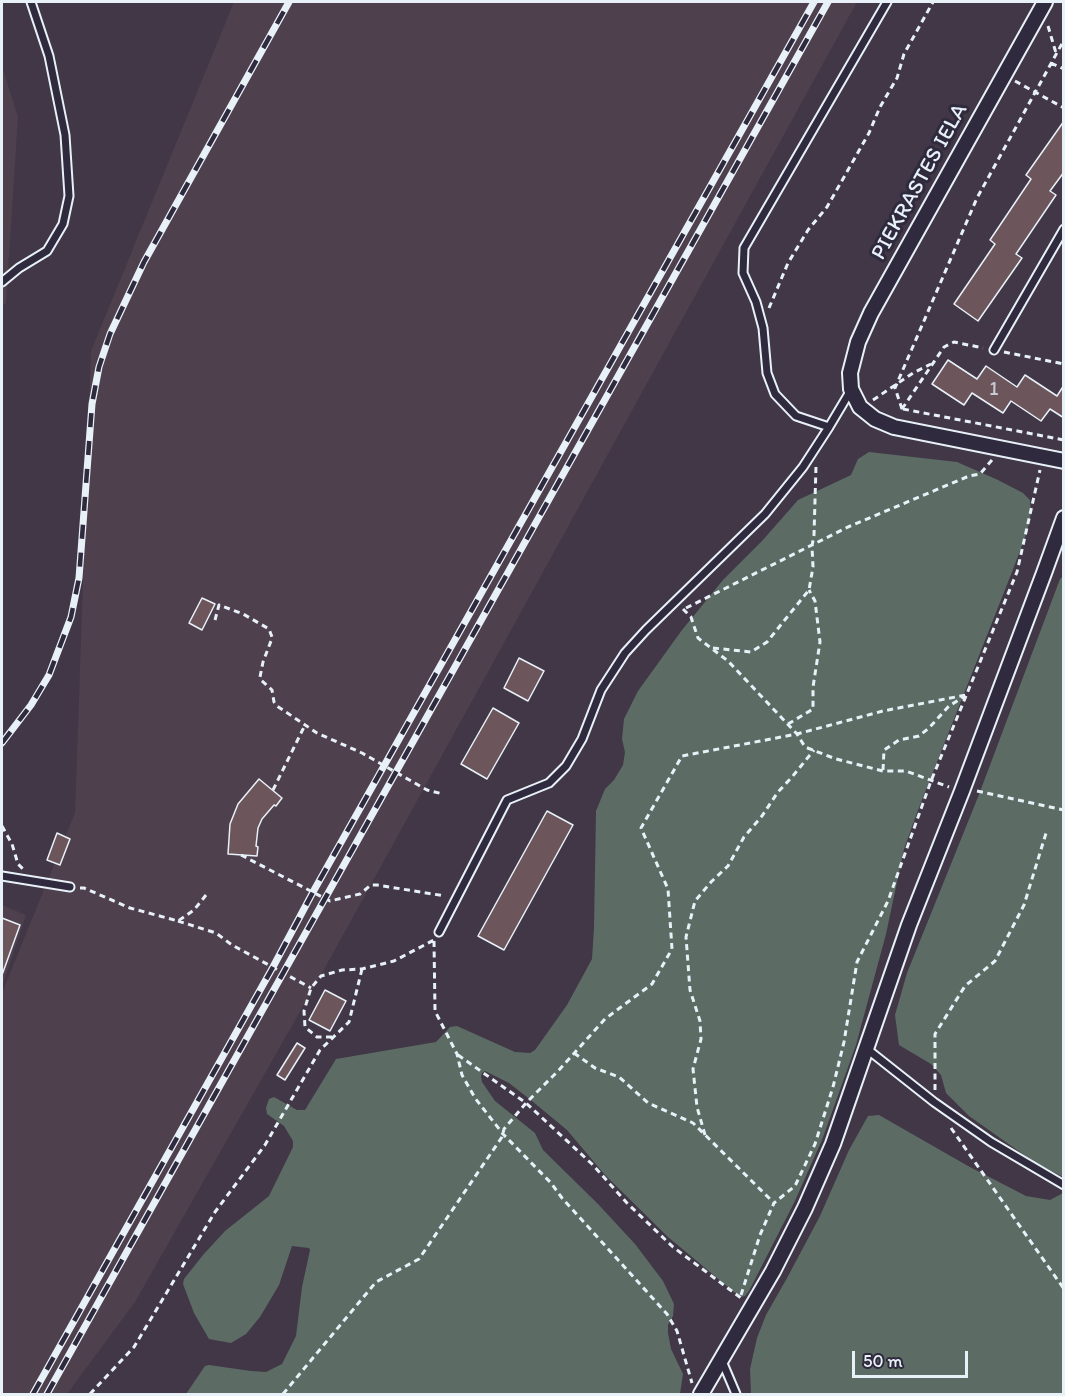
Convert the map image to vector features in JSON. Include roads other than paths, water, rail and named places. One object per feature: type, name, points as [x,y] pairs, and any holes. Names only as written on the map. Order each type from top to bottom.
[{"type":"street","name":"PIEKRASTES IELA","points":[[851,389],[850,373],[858,342],[871,313],[1042,6]]},
{"type":"street","points":[[851,389],[860,407],[875,419],[894,427],[1064,461]]},
{"type":"street","points":[[696,1389],[721,1358],[746,1302],[773,1270],[805,1208],[833,1144],[909,925],[1064,518]]},
{"type":"lane","points":[[2,282],[47,251],[63,224],[69,196],[65,135],[49,56],[31,2]]},
{"type":"lane","points":[[829,427],[796,416],[775,393],[766,373],[762,326],[756,302],[743,273],[744,248],[887,2]]},
{"type":"lane","points":[[994,350],[1064,229]]},
{"type":"lane","points":[[439,932],[507,800],[549,783],[566,766],[582,739],[601,690],[625,653],[765,514],[803,467],[851,389]]},
{"type":"lane","points":[[2,876],[70,887]]},
{"type":"lane","points":[[867,1049],[934,1102],[991,1142],[1064,1185]]},
{"type":"lane","points":[[721,1358],[736,1395]]},
{"type":"railway","points":[[2,743],[31,705],[49,675],[71,617],[79,578],[92,404],[99,367],[110,334],[144,262],[289,2]]},
{"type":"railway","points":[[33,1394],[814,2]]},
{"type":"railway","points":[[47,1394],[828,2]]}]
